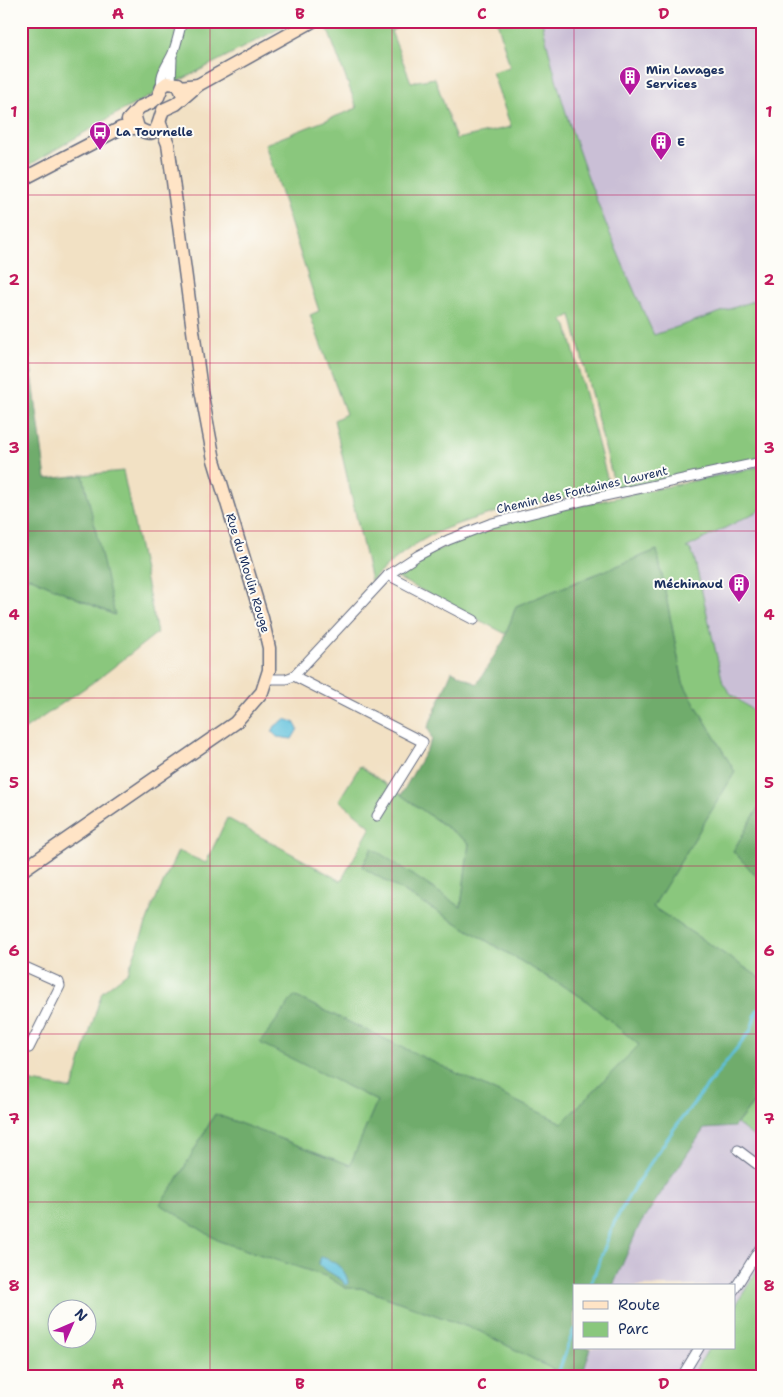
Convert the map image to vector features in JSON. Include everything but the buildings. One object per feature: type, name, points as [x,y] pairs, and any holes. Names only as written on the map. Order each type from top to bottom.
[{"type":"street","points":[[149,128],[163,110],[176,104],[172,54],[182,21]]},
{"type":"street","points":[[21,180],[121,128],[140,107],[158,97],[174,89],[198,85],[313,21]]},
{"type":"street","points":[[134,114],[149,128]]},
{"type":"street","points":[[121,128],[149,128]]},
{"type":"street","name":"Rue du Moulin Rouge","points":[[21,872],[226,730],[258,698],[267,678],[269,648],[266,632],[214,460],[201,390],[168,156],[149,128]]},
{"type":"street","name":"Chemin des Fontaines Laurent","points":[[294,676],[388,576],[435,547],[492,524],[586,500],[762,462]]},
{"type":"street","points":[[388,576],[474,620]]},
{"type":"street","points":[[267,678],[286,679],[294,676],[423,742],[377,816]]},
{"type":"street","points":[[21,965],[59,982],[60,986],[29,1048]]},
{"type":"street","points":[[738,1150],[762,1168]]},
{"type":"street","points":[[736,1287],[762,1245]]},
{"type":"street","points":[[682,1376],[698,1350]]},
{"type":"shaded area","points":[[502,21],[762,21],[762,729],[724,697],[685,548],[717,531]]},
{"type":"shaded area","points":[[737,1124],[762,1143],[762,1376],[582,1376],[590,1350],[736,1350],[736,1284],[614,1284],[639,1226],[704,1129],[734,1127]]},
{"type":"green space","points":[[47,21],[294,21],[114,115],[21,170],[21,24]]},
{"type":"green space","points":[[333,21],[413,21],[391,31],[411,82],[435,78],[456,139],[511,127],[492,72],[510,67],[497,21],[542,21],[575,142],[604,220],[654,335],[762,298],[762,458],[620,490],[615,487],[571,315],[562,320],[567,326],[610,489],[517,507],[469,520],[448,528],[412,547],[371,581],[334,420],[346,414],[310,315],[319,311],[265,144],[357,108],[326,25]]},
{"type":"green space","points":[[21,214],[28,343],[46,479],[83,475],[115,615],[29,577],[21,583]]},
{"type":"green space","points":[[762,466],[762,509],[686,548],[690,549],[694,557],[723,683],[729,692],[762,718],[762,802],[733,851],[762,882],[762,979],[653,907],[735,772],[683,683],[657,550],[516,606],[506,634],[396,577],[435,551],[495,526],[541,514]]},
{"type":"green space","points":[[123,471],[157,633],[102,676],[21,732],[21,583],[29,577],[114,615],[83,475]]},
{"type":"green space","points":[[657,550],[683,683],[735,772],[653,907],[762,979],[762,1092],[734,1127],[704,1129],[639,1226],[614,1284],[573,1284],[573,1350],[590,1350],[582,1376],[566,1376],[479,1331],[361,1288],[345,1288],[328,1277],[219,1241],[160,1204],[176,1182],[215,1114],[350,1165],[377,1101],[260,1043],[294,996],[562,1123],[639,1045],[583,998],[362,867],[372,848],[461,907],[469,843],[401,795],[432,740],[428,727],[452,671],[477,684],[504,640],[516,606]]},
{"type":"green space","points":[[360,766],[469,843],[461,907],[373,849],[362,867],[583,998],[639,1045],[562,1123],[294,996],[261,1043],[377,1101],[350,1165],[215,1114],[176,1182],[161,1204],[219,1241],[328,1277],[345,1288],[361,1288],[479,1331],[566,1376],[21,1376],[21,1080],[72,1089],[102,992],[128,972],[153,905],[178,851],[206,863],[227,818],[341,881],[371,827],[339,800]]},
{"type":"green space","points":[[762,802],[762,882],[733,851]]},
{"type":"green space","points":[[762,1092],[762,1143],[737,1124]]},
{"type":"green space","points":[[762,1263],[762,1376],[692,1376],[708,1350],[736,1350],[736,1305]]},
{"type":"water","points":[[285,719],[294,722],[298,729],[292,739],[277,737],[272,732],[275,726]]},
{"type":"water","points":[[321,1257],[331,1261],[343,1271],[348,1284],[345,1285],[342,1280],[318,1265]]},
{"type":"waterway","points":[[591,1284],[614,1223],[634,1187],[676,1126],[751,1030],[757,1010],[762,1010]]},
{"type":"waterway","points":[[557,1376],[573,1332]]},
{"type":"place","name":"Min Lavages Services","points":[[630,96]]},
{"type":"place","name":"La Tournelle","points":[[100,151]]},
{"type":"place","name":"E","points":[[661,161]]},
{"type":"place","name":"Méchinaud","points":[[739,603]]}]
